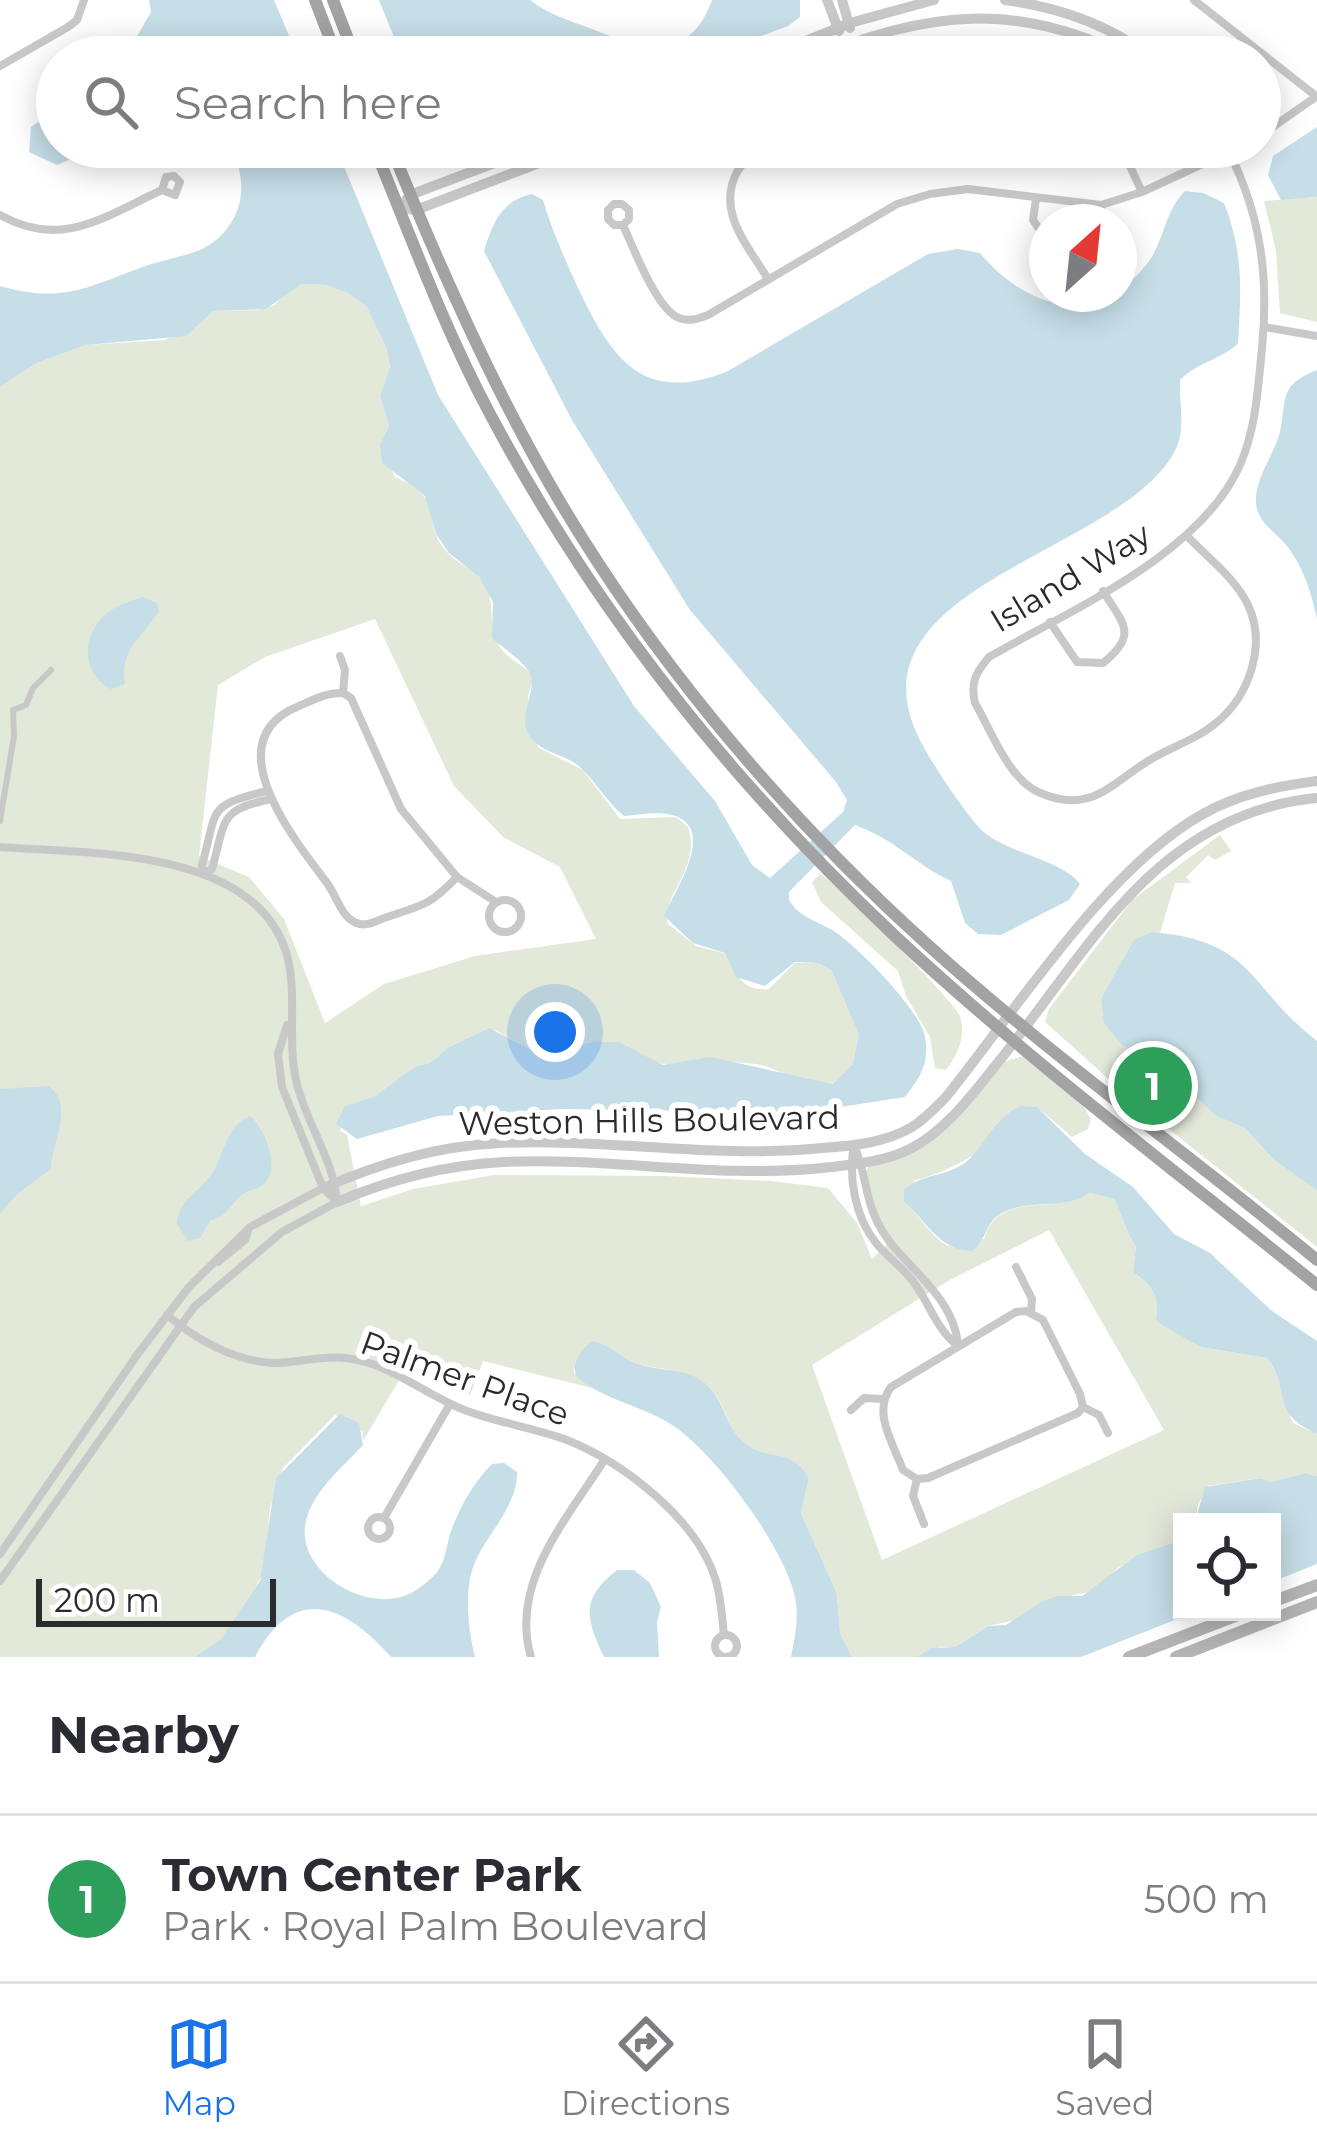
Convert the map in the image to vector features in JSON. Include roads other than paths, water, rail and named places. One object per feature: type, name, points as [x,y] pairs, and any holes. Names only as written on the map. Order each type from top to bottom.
[{"type":"main road","points":[[315,0],[329,36]]},
{"type":"main road","points":[[334,0],[347,36]]},
{"type":"main road","points":[[382,168],[446,324],[490,416],[573,552],[672,695],[809,840],[838,858],[930,947],[1317,1260]]},
{"type":"main road","points":[[399,168],[470,334],[572,521],[622,598],[825,866],[894,935],[1001,1029],[1317,1285]]},
{"type":"main road","points":[[1281,1599],[1317,1585]]},
{"type":"main road","points":[[1176,1657],[1317,1602]]},
{"type":"main road","points":[[1129,1657],[1223,1621]]},
{"type":"street","points":[[53,36],[76,20],[84,0]]},
{"type":"street","points":[[826,0],[843,36]]},
{"type":"street","points":[[842,0],[849,36]]},
{"type":"street","points":[[817,36],[934,0]]},
{"type":"street","points":[[992,16],[993,0]]},
{"type":"street","points":[[1005,0],[1070,14],[1118,36]]},
{"type":"street","points":[[1194,0],[1240,36]]},
{"type":"street","points":[[868,36],[944,16],[1042,22],[1082,36]]},
{"type":"street","points":[[0,67],[36,46]]},
{"type":"street","points":[[1281,68],[1317,96],[1281,121]]},
{"type":"street","points":[[399,209],[410,195],[481,168]]},
{"type":"street","points":[[399,209],[416,210],[526,168]]},
{"type":"street","points":[[740,168],[728,201],[732,218],[768,280]]},
{"type":"street","points":[[1131,168],[1142,192]]},
{"type":"street","points":[[1104,204],[1192,168]]},
{"type":"street","name":"Island Way","points":[[1187,536],[1250,609],[1252,670],[1244,691],[1213,726],[1151,759],[1097,796],[1078,802],[1033,790],[1018,777],[975,703],[974,678],[989,658],[1187,536],[1224,493],[1251,432],[1264,327],[1264,257],[1239,168]]},
{"type":"street","points":[[622,225],[663,307],[690,320],[707,315],[897,204],[930,194],[968,189],[1090,204]]},
{"type":"street","points":[[0,215],[28,228],[69,232],[161,190]]},
{"type":"street","points":[[1035,204],[1036,199]]},
{"type":"street","points":[[1264,327],[1317,336]]},
{"type":"street","points":[[1050,622],[1077,662],[1103,663],[1126,638],[1126,629],[1103,591]]},
{"type":"street","points":[[340,656],[343,693]]},
{"type":"street","points":[[0,821],[14,736],[13,710],[26,705],[33,688],[51,670]]},
{"type":"street","points":[[457,877],[423,908],[368,925],[346,918],[269,795],[262,752],[265,734],[277,715],[332,692],[351,698],[401,809],[457,877],[496,902],[506,900],[520,908],[520,923],[512,931],[493,926],[489,916],[496,902]]},
{"type":"street","name":"Weston Hills Boulevard","points":[[0,1554],[167,1315],[194,1282],[244,1240],[250,1227],[322,1187],[422,1152],[504,1143],[726,1153],[854,1145],[899,1133],[929,1115],[1129,872],[1166,837],[1204,813],[1277,787],[1317,782]]},
{"type":"street","points":[[203,874],[218,809],[269,795]]},
{"type":"street","name":"Weston Hills Boulevard","points":[[0,1581],[179,1325],[236,1264],[302,1219],[425,1172],[507,1162],[730,1173],[856,1164],[903,1152],[933,1134],[1016,1041],[1134,890],[1168,856],[1214,826],[1249,811],[1317,798]]},
{"type":"street","points":[[1204,813],[1214,826]]},
{"type":"street","points":[[0,848],[144,859],[203,874],[254,902],[285,948],[291,972],[289,1018],[296,1083],[336,1182],[337,1202]]},
{"type":"street","points":[[289,1018],[278,1054],[283,1087],[322,1187],[337,1202]]},
{"type":"street","points":[[854,1145],[857,1207],[873,1240],[914,1282],[938,1324],[958,1346]]},
{"type":"street","points":[[856,1164],[883,1233],[923,1275],[957,1332],[958,1346]]},
{"type":"street","points":[[1016,1267],[1032,1299],[1031,1312]]},
{"type":"street","points":[[1083,1407],[1035,1432],[917,1479],[903,1470],[880,1408],[891,1387],[1016,1312],[1031,1312],[1042,1320],[1083,1407],[1099,1414],[1108,1432]]},
{"type":"street","name":"Palmer Place","points":[[167,1315],[241,1357],[273,1363],[344,1357],[376,1364],[488,1420],[564,1439],[604,1459],[654,1494],[703,1550],[717,1582],[724,1635]]},
{"type":"street","points":[[938,1324],[949,1318]]},
{"type":"street","points":[[851,1410],[864,1398],[883,1399]]},
{"type":"street","points":[[384,1518],[450,1404]]},
{"type":"street","points":[[531,1657],[524,1615],[533,1578],[604,1459]]},
{"type":"street","points":[[917,1479],[913,1496],[924,1524]]},
{"type":"water","points":[[149,0],[274,0],[289,36],[137,36],[151,12]]},
{"type":"water","points":[[379,0],[530,0],[610,36],[394,36]]},
{"type":"water","points":[[712,0],[800,0],[800,17],[762,36],[687,36]]},
{"type":"water","points":[[36,124],[36,155],[29,152],[31,127]]},
{"type":"water","points":[[1317,127],[1317,197],[1281,200],[1268,175],[1270,168],[1281,168],[1281,151]]},
{"type":"water","points":[[238,168],[345,168],[438,395],[634,706],[715,801],[752,865],[770,878],[843,812],[847,800],[690,610],[572,420],[484,251],[500,214],[521,197],[532,194],[543,200],[568,266],[603,335],[633,368],[673,382],[728,371],[928,254],[958,249],[980,253],[1029,293],[1029,312],[1137,312],[1137,274],[1157,247],[1185,191],[1224,203],[1238,256],[1238,344],[1180,380],[1181,425],[1175,451],[1145,487],[950,609],[918,646],[906,690],[922,744],[978,826],[996,840],[1062,869],[1080,884],[1069,900],[1001,935],[978,934],[965,923],[951,881],[855,825],[789,892],[798,911],[834,931],[872,964],[921,1026],[925,1062],[905,1097],[802,1113],[562,1109],[438,1116],[357,1139],[336,1124],[345,1106],[374,1097],[416,1066],[430,1063],[446,1049],[489,1028],[528,1048],[619,1042],[663,1065],[710,1057],[833,1084],[853,1064],[859,1034],[832,971],[818,963],[795,962],[765,986],[736,977],[725,953],[693,943],[664,916],[693,846],[686,822],[666,814],[624,816],[580,767],[532,739],[525,723],[531,675],[492,638],[493,602],[479,577],[449,553],[436,534],[425,496],[382,463],[380,444],[389,426],[380,396],[390,367],[386,347],[366,306],[326,285],[301,284],[266,309],[213,311],[186,336],[86,345],[37,363],[0,387],[0,286],[41,293],[75,291],[200,250],[234,219],[241,191]]},
{"type":"water","points":[[1317,370],[1317,619],[1299,566],[1262,520],[1256,497],[1279,436],[1288,391],[1297,380]]},
{"type":"water","points":[[143,597],[157,603],[159,611],[129,652],[125,684],[111,689],[90,664],[92,632],[110,611]]},
{"type":"water","points":[[1152,932],[1186,937],[1231,956],[1317,1041],[1317,1190],[1273,1159],[1245,1128],[1216,1116],[1164,1066],[1122,1045],[1104,1023],[1101,999],[1134,940]]},
{"type":"water","points":[[49,1086],[57,1094],[61,1114],[51,1169],[17,1194],[0,1214],[0,1089]]},
{"type":"water","points":[[1020,1106],[1037,1107],[1085,1154],[1133,1187],[1174,1234],[1210,1253],[1272,1311],[1317,1341],[1317,1434],[1292,1417],[1267,1358],[1201,1347],[1160,1324],[1153,1292],[1133,1272],[1136,1247],[1114,1199],[1090,1193],[1069,1202],[1013,1209],[996,1217],[972,1251],[941,1240],[904,1202],[904,1190],[966,1162],[1002,1118]]},
{"type":"water","points":[[250,1116],[269,1149],[269,1177],[210,1221],[200,1238],[188,1241],[177,1224],[182,1207],[209,1178],[231,1132]]},
{"type":"water","points":[[592,1341],[633,1362],[703,1381],[740,1439],[802,1468],[809,1478],[801,1513],[837,1594],[840,1633],[852,1657],[791,1657],[797,1617],[794,1593],[760,1524],[724,1475],[686,1436],[578,1378],[576,1363]]},
{"type":"water","points":[[340,1414],[359,1423],[363,1445],[313,1503],[305,1526],[306,1544],[325,1575],[358,1594],[394,1598],[422,1586],[441,1565],[458,1515],[485,1471],[492,1464],[504,1463],[517,1472],[508,1507],[482,1549],[469,1583],[475,1657],[391,1657],[355,1624],[320,1609],[286,1618],[255,1657],[195,1657],[221,1639],[260,1581],[276,1478]]},
{"type":"water","points":[[1305,1473],[1317,1476],[1317,1564],[1281,1578],[1281,1513],[1198,1513],[1205,1487],[1261,1478],[1271,1482]]},
{"type":"water","points":[[1173,1543],[1173,1621],[1081,1657],[917,1657],[931,1648],[955,1647],[988,1626],[1006,1625],[1057,1596],[1082,1596],[1137,1555]]},
{"type":"water","points":[[617,1570],[634,1570],[650,1583],[661,1607],[659,1657],[604,1657],[590,1610],[597,1590]]},
{"type":"place","name":"Town Center Park","points":[[1153,1086]]}]
